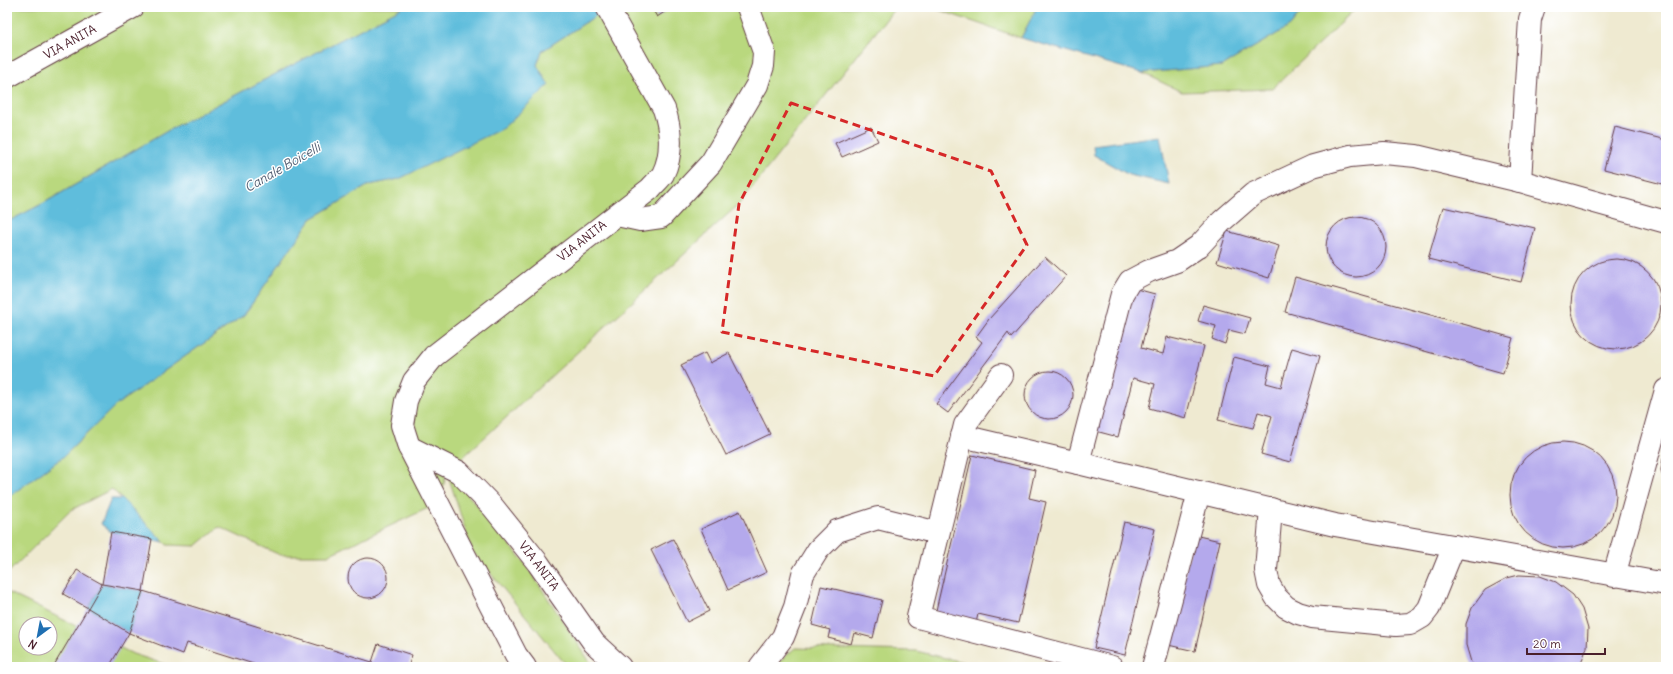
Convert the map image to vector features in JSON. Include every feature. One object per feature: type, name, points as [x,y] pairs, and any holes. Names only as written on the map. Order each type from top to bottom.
[{"type":"street","name":"VIA ANITA","points":[[7,77],[108,15],[133,7]]},
{"type":"street","points":[[617,215],[640,220],[660,218],[711,163],[757,85],[763,66],[764,52],[748,7]]},
{"type":"street","points":[[1520,181],[1530,19],[1534,7]]},
{"type":"street","name":"VIA ANITA","points":[[520,661],[409,447],[402,425],[406,401],[414,381],[434,356],[650,189],[662,175],[669,157],[670,135],[668,121],[664,109],[610,11]]},
{"type":"street","points":[[1078,463],[1122,294],[1130,281],[1149,271],[1177,261],[1200,246],[1222,221],[1253,194],[1313,166],[1350,156],[1384,153],[1416,156],[1520,181],[1666,222]]},
{"type":"street","points":[[1001,375],[965,425],[918,618],[1112,667]]},
{"type":"street","points":[[1614,576],[1666,390]]},
{"type":"street","points":[[962,436],[1335,525],[1614,576],[1666,584]]},
{"type":"street","name":"VIA ANITA","points":[[409,447],[458,472],[493,508],[538,562],[594,643],[620,667]]},
{"type":"street","points":[[1153,667],[1198,492]]},
{"type":"street","points":[[1271,509],[1266,570],[1269,585],[1276,597],[1286,606],[1298,613],[1312,617],[1396,625],[1410,624],[1422,617],[1429,608],[1454,546]]},
{"type":"street","points":[[760,667],[783,637],[796,607],[803,574],[818,550],[837,531],[878,518],[938,533]]},
{"type":"highlighted area","points":[[791,103],[991,171],[1027,245],[934,376],[722,332],[739,204]]},
{"type":"green space","points":[[7,7],[403,7],[169,130],[44,203],[7,222]]},
{"type":"green space","points":[[609,7],[650,7],[657,17],[672,7],[896,7],[739,204],[448,471],[524,562],[590,662],[596,667],[570,667],[562,660],[472,551],[447,472],[439,503],[328,555],[280,555],[219,527],[196,546],[167,545],[112,489],[71,510],[7,574],[7,498],[63,457],[116,405],[244,315],[311,219],[369,185],[399,179],[537,65],[542,51]]},
{"type":"green space","points":[[930,7],[1037,7],[1021,38]]},
{"type":"green space","points":[[1305,7],[1358,7],[1272,89],[1182,92],[1142,73],[1222,66],[1290,26]]},
{"type":"green space","points":[[7,592],[56,616],[18,616],[18,656],[58,656],[58,617],[133,654],[173,667],[7,667]]},
{"type":"green space","points":[[795,648],[916,651],[984,667],[773,667]]},
{"type":"water","name":"Canale Boicelli","points":[[403,7],[609,7],[542,51],[537,65],[549,85],[503,128],[399,179],[369,185],[311,219],[244,315],[116,405],[63,457],[7,498],[7,222],[44,203],[169,130]]},
{"type":"water","points":[[1037,7],[1305,7],[1290,26],[1222,66],[1142,73],[1021,38]]},
{"type":"water","points":[[1160,136],[1169,184],[1129,175],[1094,155],[1093,145]]},
{"type":"water","points":[[1356,224],[1369,228],[1375,234],[1379,247],[1375,260],[1369,266],[1356,270],[1343,266],[1337,260],[1333,247],[1337,234],[1343,228]]},
{"type":"water","points":[[1616,267],[1637,273],[1647,283],[1653,304],[1647,325],[1637,335],[1616,341],[1595,335],[1585,325],[1579,304],[1585,283],[1595,273]]},
{"type":"water","points":[[1563,449],[1581,452],[1596,462],[1606,477],[1609,495],[1606,513],[1596,528],[1581,538],[1563,541],[1545,538],[1530,528],[1520,513],[1517,495],[1520,477],[1530,462],[1545,452]]},
{"type":"water","points":[[111,499],[122,499],[164,542],[111,532],[101,524]]},
{"type":"water","points":[[102,584],[143,591],[129,633],[88,608]]},
{"type":"building","points":[[651,7],[672,7],[657,17]]},
{"type":"building","points":[[871,127],[878,141],[842,157],[835,143]]},
{"type":"building","points":[[1615,127],[1666,140],[1666,185],[1604,169]]},
{"type":"building","points":[[1443,207],[1535,228],[1521,282],[1428,259]]},
{"type":"building","points":[[1356,217],[1373,222],[1381,230],[1386,247],[1381,264],[1373,272],[1356,277],[1339,272],[1331,264],[1326,247],[1331,230],[1339,222]]},
{"type":"building","points":[[1227,231],[1279,246],[1269,278],[1217,262]]},
{"type":"building","points":[[1045,257],[1066,276],[1011,338],[1008,333],[948,413],[936,404],[982,342],[976,337],[989,319]]},
{"type":"building","points":[[1616,259],[1633,263],[1648,272],[1657,287],[1661,304],[1657,321],[1648,336],[1633,345],[1616,349],[1599,345],[1584,336],[1575,321],[1571,304],[1575,287],[1584,272],[1599,263]]},
{"type":"building","points":[[1295,277],[1513,338],[1503,373],[1285,312]]},
{"type":"building","points":[[1125,286],[1155,294],[1141,348],[1163,354],[1167,337],[1204,346],[1186,418],[1149,408],[1155,384],[1133,378],[1118,437],[1088,429]]},
{"type":"building","points":[[1203,305],[1250,318],[1245,334],[1229,330],[1225,344],[1212,339],[1216,326],[1198,321]]},
{"type":"building","points":[[1292,348],[1320,356],[1290,462],[1261,454],[1272,416],[1258,412],[1253,428],[1218,420],[1234,357],[1270,366],[1266,383],[1281,387]]},
{"type":"building","points":[[705,353],[710,363],[729,353],[770,434],[726,455],[681,365]]},
{"type":"building","points":[[1049,371],[1058,373],[1066,378],[1071,386],[1073,395],[1071,404],[1066,412],[1058,417],[1049,419],[1040,417],[1032,412],[1027,404],[1025,395],[1027,386],[1032,378],[1040,373]]},
{"type":"building","points":[[1563,442],[1583,446],[1600,458],[1612,475],[1616,495],[1612,515],[1600,532],[1583,544],[1563,548],[1543,544],[1526,532],[1514,515],[1510,495],[1514,475],[1526,458],[1543,446]]},
{"type":"building","points":[[1666,451],[1666,490],[1661,470]]},
{"type":"building","points":[[972,455],[1035,470],[1029,498],[1046,502],[1018,623],[978,614],[975,628],[934,619]]},
{"type":"building","points":[[740,511],[767,572],[728,590],[701,529]]},
{"type":"building","points":[[1124,522],[1155,529],[1125,655],[1094,648]]},
{"type":"building","points":[[111,532],[152,539],[143,591],[102,584]]},
{"type":"building","points":[[1194,535],[1220,541],[1195,651],[1168,645]]},
{"type":"building","points":[[673,539],[709,611],[687,622],[651,550]]},
{"type":"building","points":[[372,558],[379,561],[385,567],[388,578],[387,586],[379,595],[372,598],[364,598],[357,595],[349,586],[348,574],[351,567],[360,559]]},
{"type":"building","points":[[77,570],[102,584],[88,608],[63,594]]},
{"type":"building","points":[[1519,575],[1540,576],[1556,582],[1573,595],[1582,609],[1588,629],[1587,648],[1579,667],[1475,667],[1471,662],[1466,645],[1466,624],[1472,608],[1485,590],[1507,578]]},
{"type":"building","points":[[821,586],[882,600],[873,638],[854,633],[851,644],[828,638],[830,630],[812,625]]},
{"type":"building","points":[[143,591],[372,662],[378,644],[412,655],[408,667],[263,667],[187,643],[183,654],[129,633]]},
{"type":"building","points":[[88,608],[129,633],[109,667],[53,667]]}]
